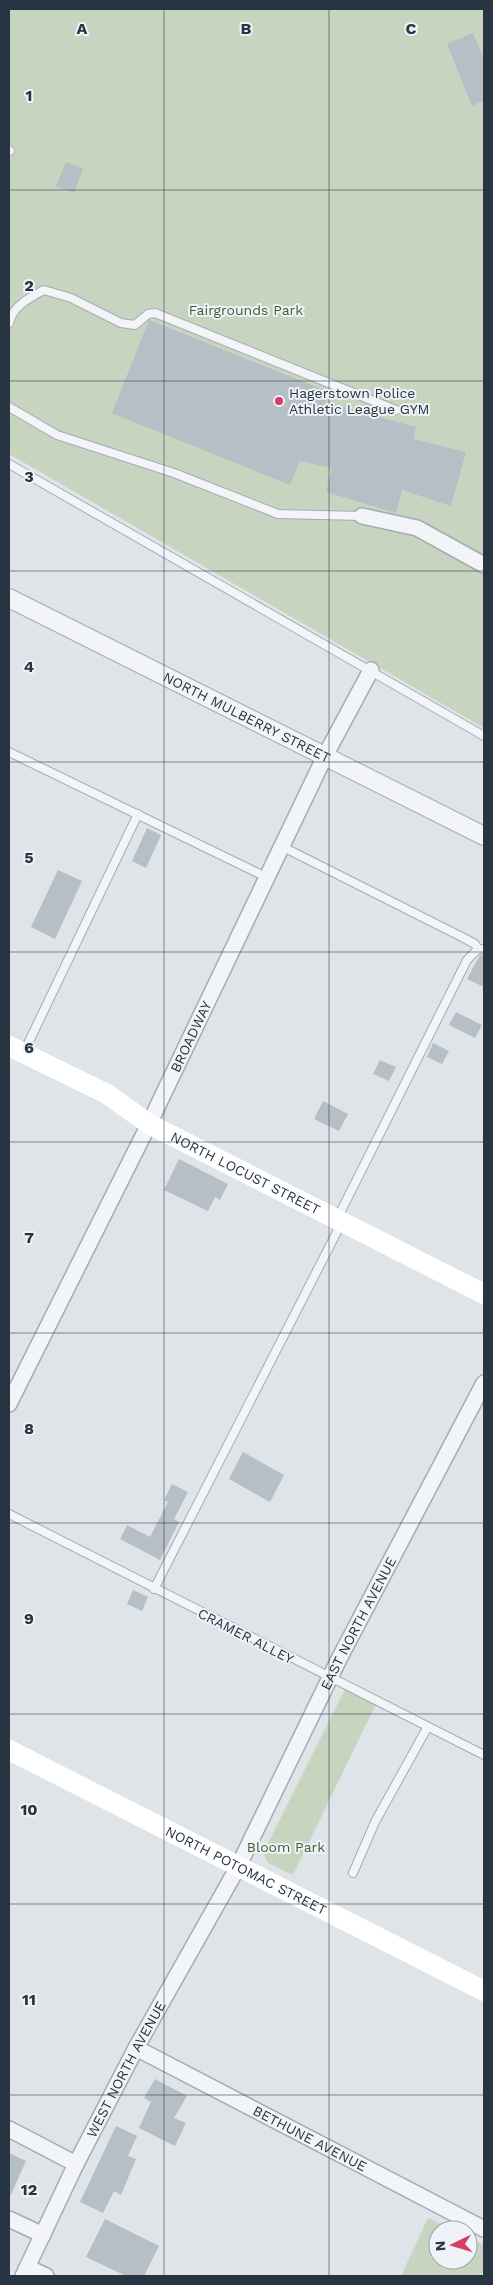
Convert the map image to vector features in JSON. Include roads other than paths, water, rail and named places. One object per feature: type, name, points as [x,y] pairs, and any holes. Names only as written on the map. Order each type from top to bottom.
[{"type":"main road","name":"NORTH LOCUST STREET","points":[[16,1050],[107,1094],[148,1124],[484,1294]]},
{"type":"main road","name":"NORTH POTOMAC STREET","points":[[9,1750],[484,1991]]},
{"type":"street","points":[[362,516],[417,528],[484,564]]},
{"type":"street","name":"NORTH MULBERRY STREET","points":[[9,598],[484,836]]},
{"type":"street","name":"BROADWAY","points":[[9,1404],[148,1124],[325,756],[371,670]]},
{"type":"street","name":"EAST NORTH AVENUE","points":[[238,1867],[330,1678],[484,1383]]},
{"type":"street","name":"WEST NORTH AVENUE","points":[[25,2272],[76,2164],[136,2048],[238,1867]]},
{"type":"street","name":"BETHUNE AVENUE","points":[[136,2048],[484,2229]]},
{"type":"street","points":[[9,2129],[76,2164]]},
{"type":"street","points":[[9,2219],[43,2235]]},
{"type":"street","points":[[25,2272],[46,2276]]},
{"type":"lane","points":[[9,323],[11,314],[26,300],[44,290],[71,298],[121,323],[135,325],[148,314],[156,313],[396,410]]},
{"type":"lane","points":[[9,407],[57,435],[174,474],[278,514],[362,516]]},
{"type":"lane","points":[[9,464],[484,736]]},
{"type":"lane","points":[[9,752],[266,877]]},
{"type":"lane","points":[[16,1050],[138,814]]},
{"type":"lane","points":[[154,1589],[340,1220],[467,960],[481,949],[460,936],[281,846]]},
{"type":"lane","name":"CRAMER ALLEY","points":[[9,1514],[427,1728],[484,1755]]},
{"type":"lane","points":[[353,1873],[375,1822],[427,1728]]},
{"type":"place","name":"Hagerstown Police Athletic League GYM","points":[[279,401]]},
{"type":"park label","name":"Fairgrounds Park","points":[[246,310]]},
{"type":"park label","name":"Bloom Park","points":[[286,1847]]}]
